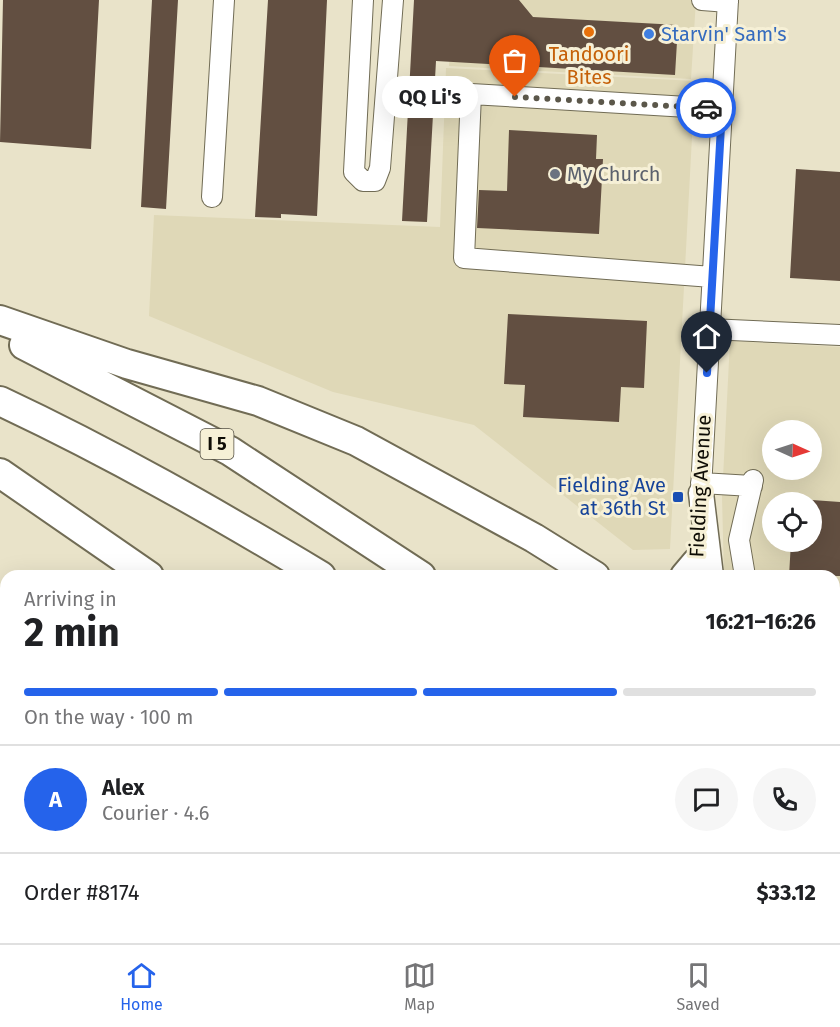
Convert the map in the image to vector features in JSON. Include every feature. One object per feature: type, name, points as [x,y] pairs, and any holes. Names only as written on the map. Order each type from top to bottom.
[{"type":"highway","points":[[0,320],[128,364],[258,401],[356,441],[534,538],[585,570]]},
{"type":"highway","name":"I 5","points":[[0,333],[53,358],[230,451],[412,570]]},
{"type":"highway","points":[[0,401],[70,434],[195,500],[311,570]]},
{"type":"highway","points":[[0,473],[140,570]]},
{"type":"main road","points":[[697,570],[701,488]]},
{"type":"street","points":[[212,197],[224,0]]},
{"type":"street","points":[[363,0],[354,172],[363,181],[375,181],[380,168],[393,0]]},
{"type":"street","points":[[702,0],[728,1]]},
{"type":"street","name":"Fielding Avenue","points":[[701,488],[728,1]]},
{"type":"street","points":[[712,277],[464,258],[471,94],[722,109]]},
{"type":"street","points":[[709,329],[840,335]]},
{"type":"street","points":[[701,488],[753,483],[739,540],[744,570]]},
{"type":"shaded area","points":[[452,0],[696,0],[691,79],[449,66]]},
{"type":"shaded area","points":[[446,68],[695,81],[670,549],[633,550],[474,425],[333,392],[149,316],[154,215],[440,227]]},
{"type":"shaded area","points":[[730,341],[840,347],[840,570],[724,570],[722,497]]},
{"type":"building","points":[[3,0],[99,0],[91,149],[0,142]]},
{"type":"building","points":[[152,0],[178,0],[166,209],[141,207]]},
{"type":"building","points":[[268,0],[327,0],[317,216],[281,214],[281,218],[255,217]]},
{"type":"building","points":[[414,0],[519,0],[533,17],[678,25],[675,75],[436,61],[427,222],[402,221]]},
{"type":"building","name":"My Church","points":[[509,130],[597,135],[596,159],[603,159],[599,234],[477,228],[479,190],[507,191]]},
{"type":"building","points":[[796,169],[840,172],[840,281],[790,278]]},
{"type":"building","points":[[508,314],[647,321],[644,388],[621,387],[619,422],[523,417],[525,385],[504,384]]},
{"type":"building","points":[[822,501],[840,502],[840,570],[789,570],[790,552],[822,552]]},
{"type":"way so far","points":[[515,97],[706,108]]},
{"type":"place","name":"Tandoori Bites","points":[[589,32]]},
{"type":"place","name":"Starvin' Sam's","points":[[649,34]]},
{"type":"place","name":"QQ Li's","points":[[515,97]]},
{"type":"place","name":"My Church","points":[[555,174]]},
{"type":"place","name":"Fielding Ave at 36th St","points":[[678,497]]},
{"type":"route","points":[[706,108],[722,109],[707,373]]}]
